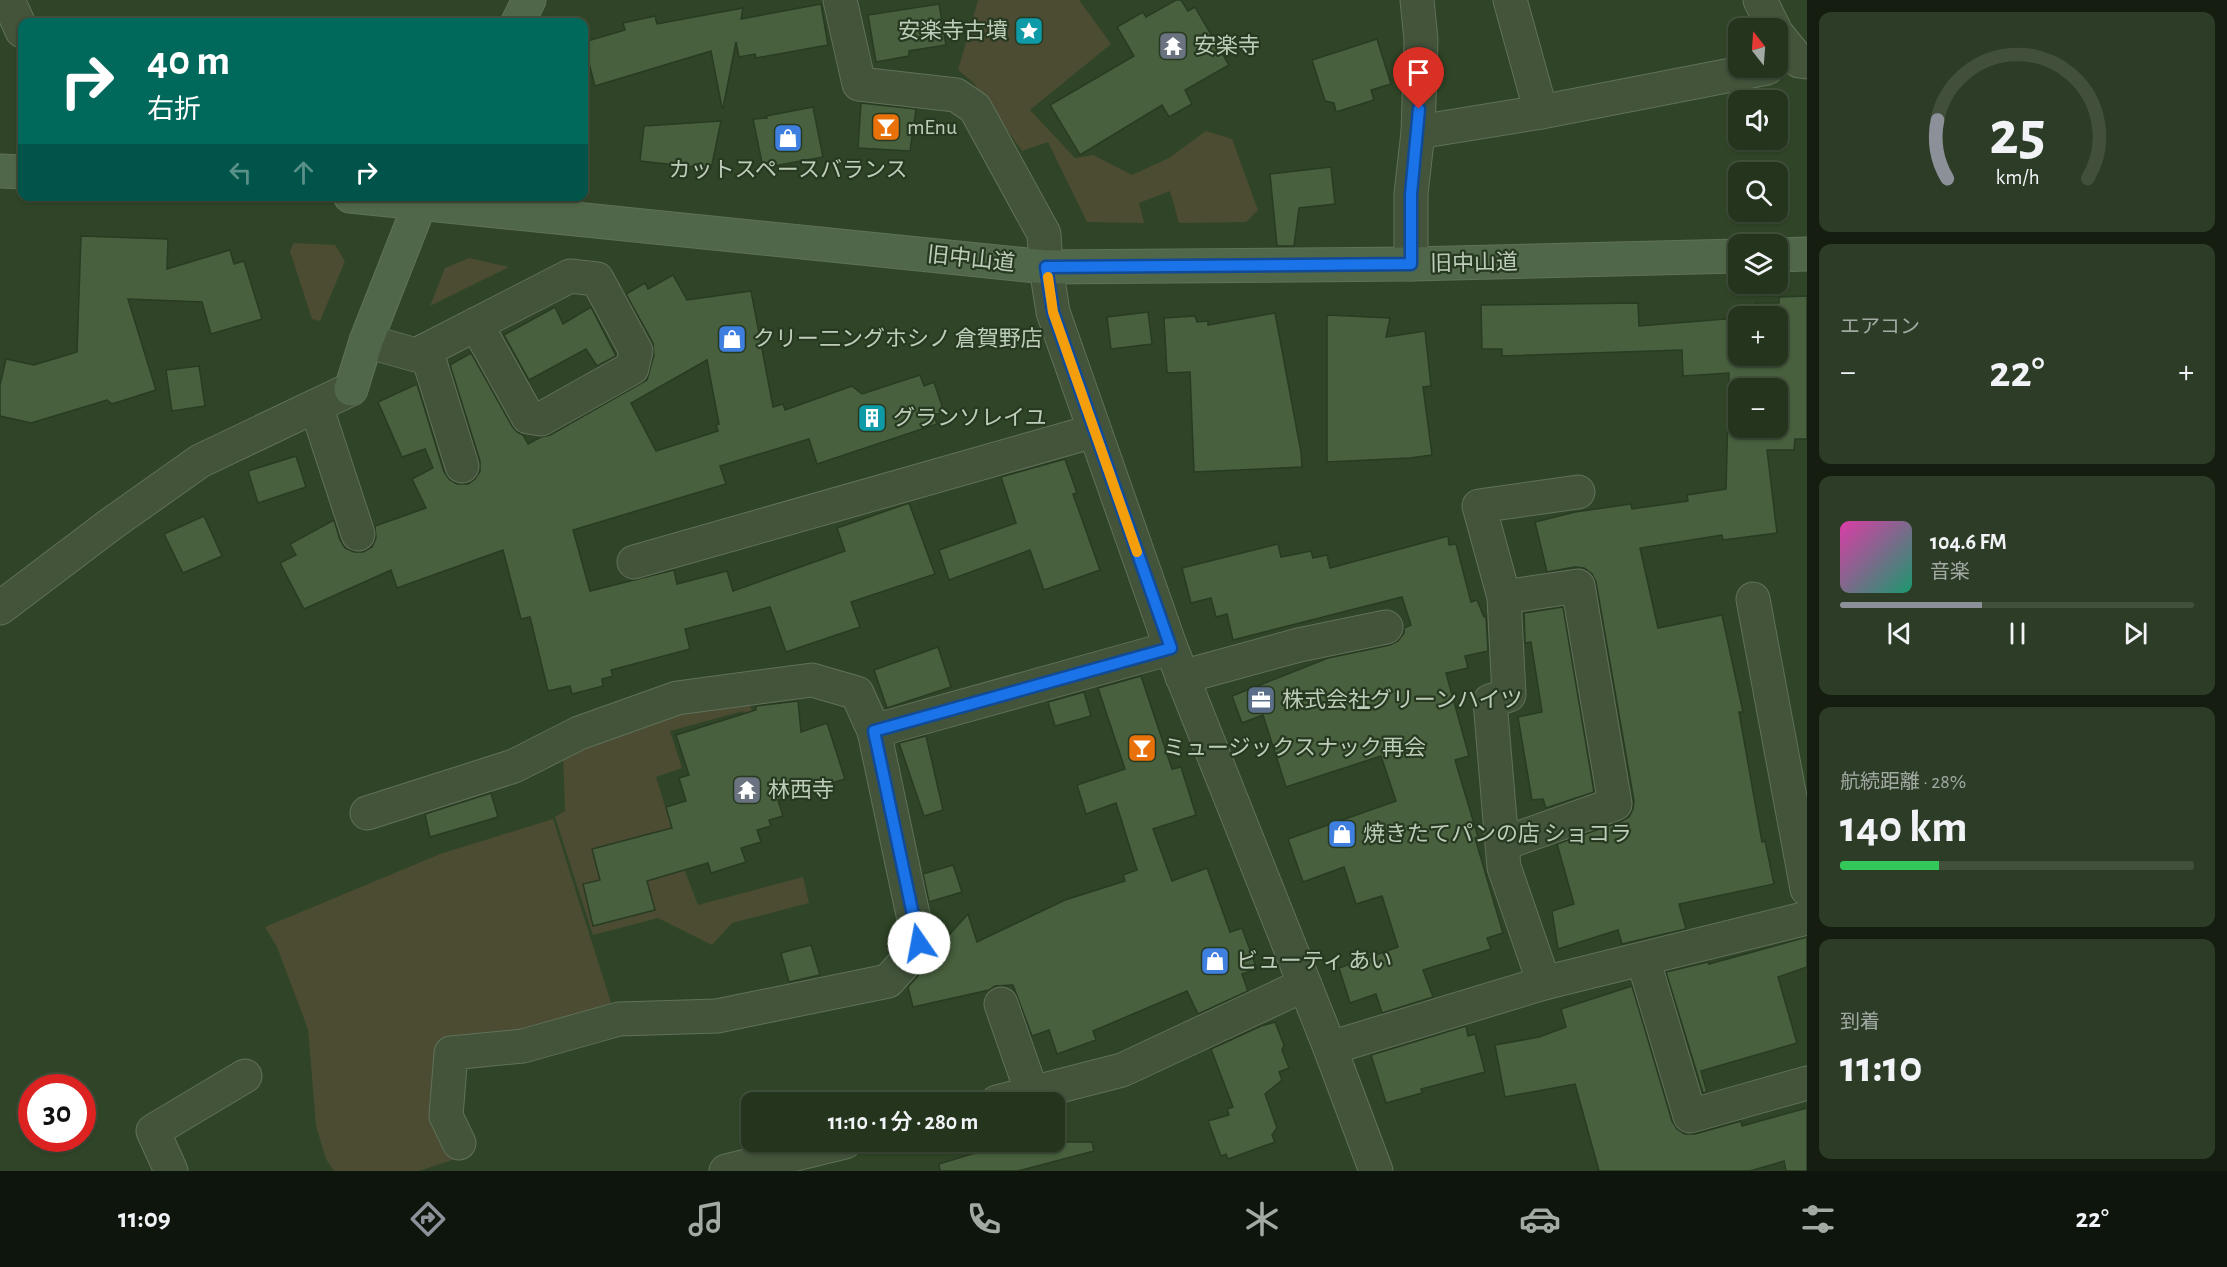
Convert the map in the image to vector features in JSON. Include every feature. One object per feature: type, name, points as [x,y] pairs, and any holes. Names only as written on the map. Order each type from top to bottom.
[{"type":"main road","points":[[520,18],[529,0]]},
{"type":"main road","points":[[0,171],[18,172]]},
{"type":"main road","points":[[351,389],[366,341],[420,201]]},
{"type":"main road","name":"旧中山道","points":[[439,201],[1046,267],[1411,264],[1728,256]]},
{"type":"main road","points":[[1788,255],[1807,254]]},
{"type":"street","points":[[8,0],[18,22]]},
{"type":"street","points":[[840,0],[859,84],[956,95],[975,108],[1044,234],[1053,312],[1176,663],[1330,1048],[1376,1171]]},
{"type":"street","points":[[1411,264],[1411,194],[1418,132],[1421,40],[1417,0]]},
{"type":"street","points":[[1510,0],[1540,112]]},
{"type":"street","points":[[1760,0],[1769,18]]},
{"type":"street","points":[[1418,132],[1540,112],[1728,76]]},
{"type":"street","points":[[366,341],[416,355],[476,324],[570,276],[597,279],[636,351],[632,368],[541,418],[528,417],[476,324]]},
{"type":"street","points":[[426,350],[462,466]]},
{"type":"street","points":[[0,608],[111,524],[201,461],[351,389]]},
{"type":"street","points":[[316,406],[357,534]]},
{"type":"street","points":[[634,562],[1094,431]]},
{"type":"street","points":[[1544,983],[1504,867],[1490,700],[1509,695],[1504,597],[1479,506],[1578,492]]},
{"type":"street","points":[[1502,844],[1615,804],[1578,586],[1504,597]]},
{"type":"street","points":[[1753,598],[1807,889]]},
{"type":"street","points":[[874,731],[1176,663],[1299,645],[1386,627]]},
{"type":"street","points":[[367,813],[514,766],[579,733],[677,698],[812,680],[857,693],[874,731],[919,943],[893,977],[888,981],[717,1016],[619,1019],[523,1046],[451,1053],[446,1116],[459,1143]]},
{"type":"street","points":[[1330,1048],[1544,983],[1807,918]]},
{"type":"street","points":[[1643,959],[1690,1116],[1807,1083]]},
{"type":"street","points":[[1036,1092],[1122,1070],[1304,985]]},
{"type":"street","points":[[1001,1004],[1032,1092]]},
{"type":"street","points":[[171,1171],[153,1131],[245,1076]]},
{"type":"street","points":[[726,1171],[804,1152]]},
{"type":"green space","points":[[978,0],[1079,0],[1111,44],[1030,110],[1075,158],[1093,155],[1132,175],[1169,158],[1206,131],[1232,139],[1258,210],[1246,222],[1179,223],[1170,191],[1139,203],[1144,223],[1087,222],[1048,142],[1022,151],[973,82],[958,70]]},
{"type":"green space","points":[[294,243],[335,245],[345,261],[320,321],[312,319],[290,251]]},
{"type":"green space","points":[[469,258],[509,267],[430,306],[445,268]]},
{"type":"green space","points":[[747,698],[760,731],[752,733],[743,711],[670,731],[682,768],[656,777],[698,905],[803,877],[809,903],[732,923],[712,945],[658,918],[593,935],[555,817],[565,811],[563,754],[690,708]]},
{"type":"green space","points":[[553,819],[613,1009],[522,1033],[454,1039],[458,1158],[419,1171],[334,1171],[326,1159],[316,1126],[308,1029],[277,947],[265,927],[440,854]]},
{"type":"building","points":[[1176,0],[1181,0],[1188,11],[1195,7],[1229,65],[1185,90],[1192,104],[1169,117],[1162,105],[1080,155],[1050,105],[1134,56],[1117,27],[1143,12],[1146,17]]},
{"type":"building","points":[[821,4],[828,45],[756,58],[755,54],[739,57],[736,42],[723,108],[711,51],[595,86],[588,60],[588,41],[625,30],[623,23],[655,16],[657,24],[743,8],[741,19]]},
{"type":"building","points":[[939,4],[946,45],[909,51],[909,56],[876,62],[868,15]]},
{"type":"building","points":[[1377,39],[1391,84],[1371,90],[1374,100],[1336,112],[1334,103],[1325,101],[1312,60]]},
{"type":"building","name":"mEnu","points":[[861,103],[916,109],[910,151],[858,148]]},
{"type":"building","name":"カットスペースバランス","points":[[813,107],[823,157],[763,168],[753,119]]},
{"type":"building","points":[[721,121],[711,169],[640,161],[644,126]]},
{"type":"building","points":[[1331,167],[1335,204],[1299,208],[1294,246],[1277,246],[1270,174]]},
{"type":"building","points":[[81,236],[168,239],[167,269],[230,250],[234,264],[244,261],[262,319],[211,334],[202,302],[128,299],[156,390],[112,404],[107,400],[31,423],[0,416],[0,385],[6,359],[34,365],[77,352]]},
{"type":"building","points":[[673,275],[687,300],[751,291],[773,407],[783,404],[785,410],[852,386],[862,394],[920,375],[924,386],[934,382],[944,412],[934,415],[937,424],[817,464],[809,439],[720,466],[726,484],[573,530],[590,591],[674,570],[677,584],[727,571],[733,591],[845,551],[837,528],[909,503],[935,574],[851,602],[860,627],[786,652],[770,607],[685,629],[690,649],[611,670],[613,676],[602,679],[603,686],[572,694],[570,686],[548,691],[530,617],[521,619],[503,550],[397,588],[391,570],[304,609],[280,563],[296,555],[290,544],[334,520],[345,548],[354,552],[363,552],[372,547],[376,538],[375,526],[426,508],[412,479],[433,468],[425,449],[402,457],[378,402],[417,384],[444,472],[450,480],[457,484],[468,484],[480,471],[480,461],[450,365],[471,353],[512,426],[523,435],[528,444],[550,435],[647,380],[654,355],[653,343],[626,294],[645,283],[648,289]],"holes":[[[707,360],[719,424],[716,425],[718,431],[656,451],[631,403]]]},
{"type":"building","points":[[1807,296],[1807,439],[1795,439],[1794,450],[1767,450],[1777,533],[1723,540],[1722,535],[1640,548],[1658,628],[1722,615],[1743,712],[1739,712],[1762,842],[1765,841],[1774,884],[1679,904],[1686,929],[1622,944],[1618,930],[1558,949],[1552,911],[1574,904],[1557,844],[1622,821],[1629,817],[1634,801],[1596,582],[1592,574],[1584,568],[1575,567],[1547,572],[1535,522],[1575,512],[1631,504],[1632,509],[1688,501],[1687,495],[1726,489],[1728,412],[1728,438],[1788,438],[1788,378],[1729,378],[1729,373],[1683,376],[1682,350],[1502,356],[1502,349],[1482,349],[1481,305],[1638,303],[1639,326],[1728,319],[1728,366],[1788,366],[1788,306],[1756,306],[1756,303],[1779,303],[1779,297]]},
{"type":"building","points":[[555,307],[563,324],[591,307],[616,356],[597,366],[586,349],[529,380],[504,335]]},
{"type":"building","points":[[1148,312],[1152,344],[1111,349],[1107,317]]},
{"type":"building","points":[[1275,313],[1302,467],[1194,472],[1190,372],[1167,373],[1164,318],[1195,316],[1197,322],[1208,321],[1208,325]]},
{"type":"building","points":[[1327,315],[1390,318],[1386,337],[1425,331],[1431,386],[1423,387],[1432,455],[1327,462]]},
{"type":"building","points":[[199,366],[205,406],[172,411],[166,370]]},
{"type":"building","points":[[296,456],[306,487],[258,503],[248,471]]},
{"type":"building","points":[[1065,459],[1077,493],[1073,494],[1100,570],[1044,590],[1030,550],[949,580],[939,550],[1016,523],[1001,477]]},
{"type":"building","points":[[204,516],[222,556],[183,573],[164,534]]},
{"type":"building","points":[[1448,536],[1449,545],[1456,544],[1471,602],[1477,600],[1484,617],[1486,616],[1488,651],[1465,656],[1468,668],[1446,673],[1469,756],[1455,760],[1503,933],[1487,938],[1491,949],[1423,970],[1433,997],[1382,1013],[1376,994],[1350,1003],[1339,968],[1398,947],[1382,896],[1356,904],[1344,867],[1303,882],[1288,839],[1396,801],[1381,756],[1286,787],[1263,715],[1242,723],[1232,696],[1328,658],[1390,645],[1398,641],[1404,633],[1404,628],[1411,625],[1402,597],[1233,640],[1227,614],[1216,617],[1211,598],[1191,603],[1182,568],[1278,544],[1281,557],[1311,551],[1313,558],[1327,555],[1330,568]]},
{"type":"building","points":[[1563,607],[1594,792],[1546,808],[1543,799],[1532,800],[1518,717],[1542,712],[1531,642],[1525,643],[1524,613]]},
{"type":"building","points":[[938,647],[951,687],[887,708],[874,670]]},
{"type":"building","points":[[1141,676],[1172,769],[1181,767],[1196,815],[1153,829],[1172,881],[1207,868],[1230,932],[1242,928],[1257,969],[1242,974],[1248,991],[1198,1014],[1187,991],[1093,1031],[1096,1040],[1057,1054],[1049,1030],[1032,1036],[1013,985],[995,986],[989,990],[913,1007],[908,987],[923,970],[937,948],[968,914],[977,942],[1065,900],[1125,881],[1123,875],[1137,870],[1116,803],[1086,814],[1077,785],[1125,769],[1098,688]]},
{"type":"building","points":[[1084,692],[1091,716],[1055,726],[1048,702]]},
{"type":"building","name":"林西寺","points":[[798,701],[801,732],[827,723],[845,779],[778,800],[783,816],[769,820],[771,826],[757,830],[761,842],[741,848],[746,862],[711,873],[708,863],[647,881],[655,910],[593,926],[583,884],[600,880],[592,849],[672,828],[666,807],[686,801],[679,778],[689,775],[676,735],[756,710],[756,706]]},
{"type":"building","points":[[926,736],[943,810],[924,816],[899,743]]},
{"type":"building","points":[[491,793],[498,817],[430,837],[425,814]]},
{"type":"building","points":[[953,865],[962,892],[929,902],[923,874]]},
{"type":"building","points":[[1807,937],[1807,967],[1778,977],[1797,1043],[1701,1071],[1707,1092],[1703,1093],[1666,972],[1708,962],[1709,964]]},
{"type":"building","points":[[811,945],[820,975],[789,982],[781,953]]},
{"type":"building","points":[[1632,986],[1672,1121],[1677,1129],[1685,1134],[1695,1134],[1741,1121],[1742,1126],[1807,1108],[1807,1171],[1786,1171],[1784,1161],[1750,1171],[1599,1171],[1575,1084],[1505,1097],[1495,1045],[1539,1037],[1566,1027],[1561,1009]]},
{"type":"building","points":[[1275,1022],[1284,1045],[1282,1050],[1289,1068],[1279,1072],[1282,1080],[1265,1094],[1277,1128],[1272,1135],[1275,1142],[1228,1159],[1226,1154],[1221,1156],[1208,1121],[1229,1115],[1227,1109],[1233,1107],[1211,1049]]},
{"type":"building","points":[[1466,1026],[1468,1036],[1475,1034],[1485,1072],[1421,1089],[1422,1093],[1386,1103],[1371,1055]]},
{"type":"building","points":[[1065,1142],[1092,1142],[1094,1151],[1018,1171],[940,1171],[939,1164],[978,1152],[1065,1152]]},
{"type":"slow traffic","points":[[1048,277],[1053,312],[1137,552]]},
{"type":"place","name":"安楽寺古墳","points":[[1029,31]]},
{"type":"place","name":"安楽寺","points":[[1173,46]]},
{"type":"place","name":"mEnu","points":[[886,127]]},
{"type":"place","name":"カットスペースバランス","points":[[788,138]]},
{"type":"place","name":"クリー二ングホシノ 倉賀野店","points":[[732,339]]},
{"type":"place","name":"グランソレイユ","points":[[872,418]]},
{"type":"place","name":"株式会社グリーンハイツ","points":[[1261,700]]},
{"type":"place","name":"ミュージックスナック再会","points":[[1142,748]]},
{"type":"place","name":"林西寺","points":[[747,790]]},
{"type":"place","name":"焼きたてパンの店 ショコラ","points":[[1342,834]]},
{"type":"place","name":"ビューティ あい","points":[[1215,961]]},
{"type":"route","points":[[919,943],[874,731],[1171,648],[1053,312],[1046,267],[1411,264],[1411,194],[1419,109]]}]
